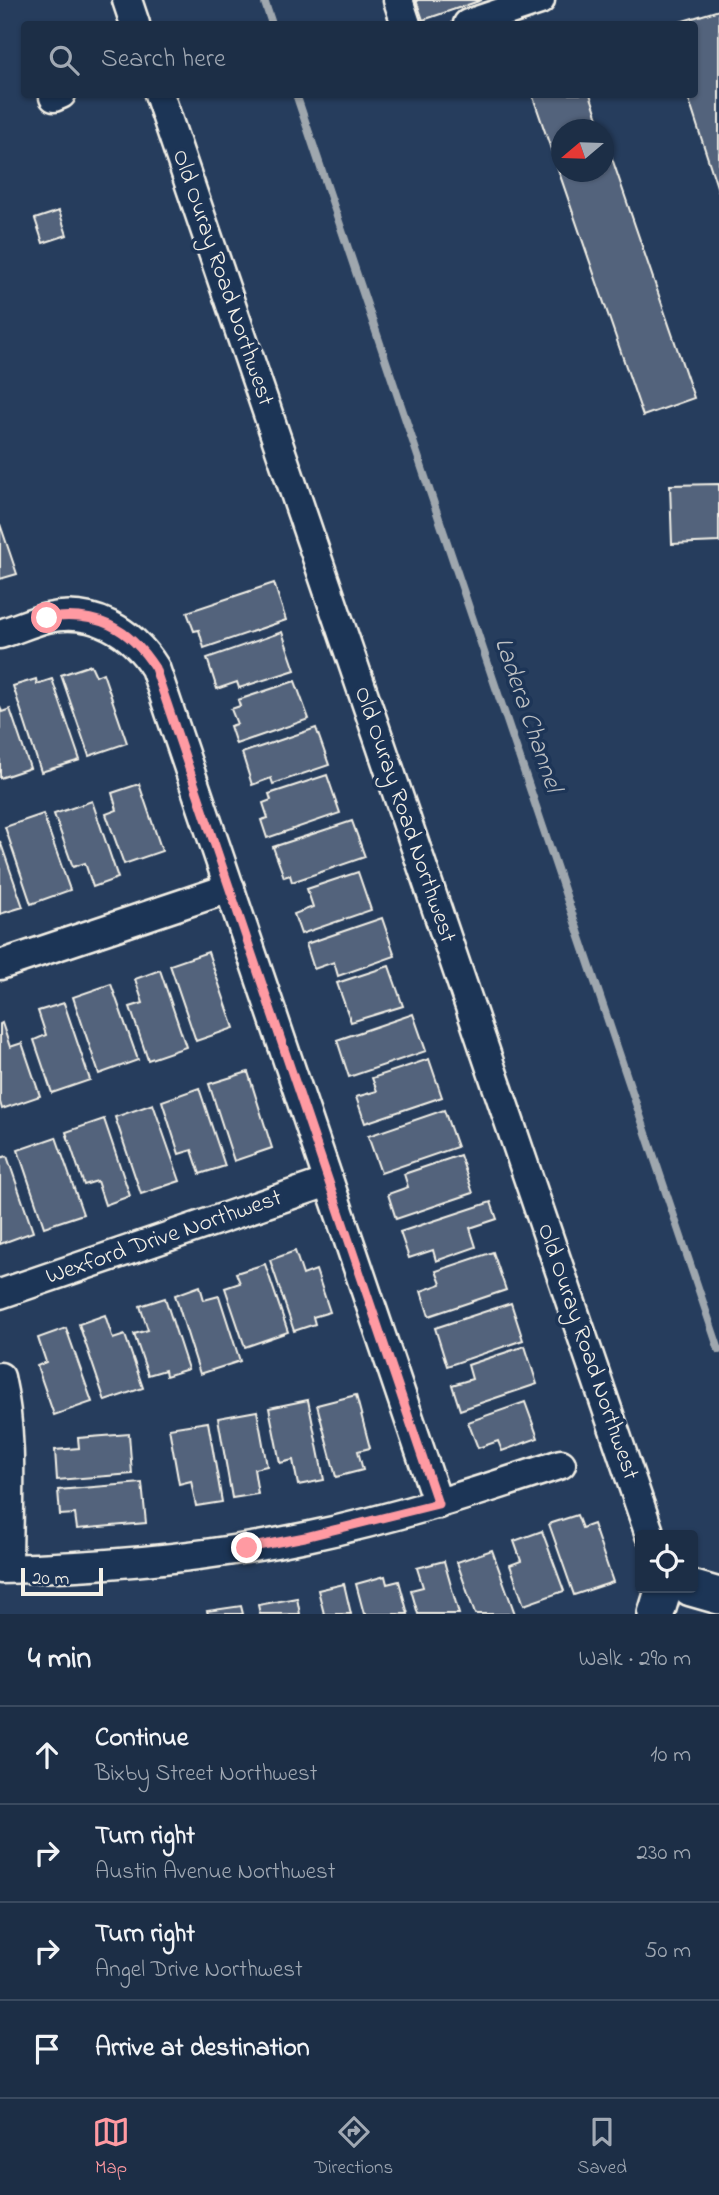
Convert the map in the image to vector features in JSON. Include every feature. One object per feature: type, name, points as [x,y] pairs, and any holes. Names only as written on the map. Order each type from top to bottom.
[{"type":"main road","points":[[698,1590],[719,1595]]},
{"type":"main road","points":[[656,1614],[662,1593]]},
{"type":"street","points":[[127,0],[134,21]]},
{"type":"street","points":[[398,0],[405,21]]},
{"type":"street","points":[[477,21],[540,0]]},
{"type":"street","name":"Old Ouray Road Northwest","points":[[160,98],[648,1530]]},
{"type":"street","points":[[0,634],[47,618],[67,615],[87,617],[124,632],[155,668],[438,1504]]},
{"type":"street","points":[[0,965],[230,888]]},
{"type":"street","name":"Wexford Drive Northwest","points":[[0,1294],[328,1182]]},
{"type":"street","points":[[0,1377],[5,1397],[8,1437],[4,1569],[128,1562],[247,1548],[305,1537],[438,1504],[561,1464]]},
{"type":"building","points":[[416,0],[482,0],[423,20]]},
{"type":"building","points":[[719,10],[719,193],[688,98],[698,98],[698,21],[683,21]]},
{"type":"building","points":[[533,98],[591,98],[598,119],[551,119],[551,149]]},
{"type":"building","points":[[614,164],[694,398],[643,416],[562,182],[614,182]]},
{"type":"building","points":[[59,211],[67,235],[43,243],[35,219]]},
{"type":"building","points":[[719,484],[719,542],[672,544],[670,485]]},
{"type":"building","points":[[0,524],[17,574],[0,579]]},
{"type":"building","points":[[274,583],[286,620],[204,648],[199,630],[194,631],[187,612]]},
{"type":"building","points":[[282,632],[295,670],[239,688],[237,682],[217,689],[207,658]]},
{"type":"building","points":[[91,665],[96,676],[103,673],[127,743],[89,756],[61,675]]},
{"type":"building","points":[[36,679],[37,684],[52,679],[80,760],[41,772],[13,686]]},
{"type":"building","points":[[295,681],[309,719],[236,744],[230,726],[237,724],[231,709],[240,706],[238,700]]},
{"type":"building","points":[[0,706],[2,712],[10,709],[30,768],[0,778]]},
{"type":"building","points":[[316,728],[329,765],[273,784],[271,778],[252,785],[242,753]]},
{"type":"building","points":[[327,775],[340,813],[267,838],[261,820],[268,818],[263,803],[271,800],[269,794]]},
{"type":"building","points":[[139,784],[162,851],[124,864],[106,814],[117,810],[112,793]]},
{"type":"building","points":[[92,801],[118,878],[93,887],[85,863],[73,867],[54,814]]},
{"type":"building","points":[[43,814],[70,890],[31,904],[5,827]]},
{"type":"building","points":[[352,821],[365,857],[292,882],[290,875],[284,877],[273,847]]},
{"type":"building","points":[[0,841],[23,907],[0,914]]},
{"type":"building","points":[[358,872],[371,910],[301,934],[294,914],[313,907],[307,889]]},
{"type":"building","points":[[382,918],[395,956],[338,976],[334,962],[314,969],[306,944]]},
{"type":"building","points":[[208,952],[234,1028],[196,1041],[170,965]]},
{"type":"building","points":[[389,966],[403,1006],[351,1022],[337,983]]},
{"type":"building","points":[[160,970],[186,1047],[148,1060],[130,1007],[143,1003],[135,979]]},
{"type":"building","points":[[111,984],[138,1060],[99,1074],[73,997]]},
{"type":"building","points":[[64,1003],[90,1080],[52,1093],[34,1040],[46,1035],[38,1011]]},
{"type":"building","points":[[413,1014],[426,1051],[349,1077],[337,1040]]},
{"type":"building","points":[[2,1023],[10,1047],[22,1043],[40,1096],[2,1109],[0,1024]]},
{"type":"building","points":[[429,1059],[442,1097],[365,1123],[356,1097],[377,1091],[372,1078]]},
{"type":"building","points":[[248,1072],[272,1148],[234,1161],[209,1084]]},
{"type":"building","points":[[199,1088],[225,1166],[200,1174],[192,1150],[179,1154],[162,1101]]},
{"type":"building","points":[[153,1104],[180,1181],[141,1194],[115,1117]]},
{"type":"building","points":[[444,1110],[457,1147],[381,1173],[368,1136]]},
{"type":"building","points":[[104,1119],[130,1196],[105,1205],[97,1181],[84,1185],[66,1132]]},
{"type":"building","points":[[56,1137],[83,1214],[44,1227],[18,1150]]},
{"type":"building","points":[[460,1155],[473,1193],[396,1219],[388,1194],[408,1187],[404,1174]]},
{"type":"building","points":[[7,1156],[33,1232],[0,1244],[0,1158]]},
{"type":"building","points":[[491,1202],[497,1219],[470,1228],[476,1247],[436,1261],[433,1250],[409,1258],[400,1232]]},
{"type":"building","points":[[295,1251],[303,1275],[316,1270],[330,1312],[313,1317],[315,1324],[294,1331],[270,1260]]},
{"type":"building","points":[[493,1252],[506,1290],[429,1316],[421,1291],[441,1284],[436,1271]]},
{"type":"building","points":[[265,1264],[288,1332],[245,1347],[225,1288],[240,1283],[236,1273]]},
{"type":"building","points":[[200,1286],[204,1300],[219,1296],[240,1361],[200,1374],[175,1295]]},
{"type":"building","points":[[165,1298],[188,1369],[166,1376],[165,1370],[148,1375],[134,1334],[148,1330],[140,1306]]},
{"type":"building","points":[[511,1303],[523,1340],[447,1366],[435,1328]]},
{"type":"building","points":[[105,1315],[113,1339],[125,1335],[143,1388],[105,1401],[79,1324]]},
{"type":"building","points":[[66,1328],[92,1402],[54,1415],[37,1366],[46,1362],[38,1338]]},
{"type":"building","points":[[525,1346],[537,1384],[460,1410],[452,1385],[472,1379],[468,1365]]},
{"type":"building","points":[[356,1395],[370,1448],[358,1451],[363,1470],[336,1477],[317,1405]]},
{"type":"building","points":[[308,1400],[324,1480],[298,1485],[293,1460],[280,1463],[269,1408]]},
{"type":"building","points":[[525,1402],[538,1438],[502,1451],[498,1441],[478,1448],[468,1422]]},
{"type":"building","points":[[257,1411],[267,1466],[254,1469],[258,1494],[232,1498],[218,1418]]},
{"type":"building","points":[[208,1422],[222,1502],[196,1506],[191,1481],[179,1484],[169,1428]]},
{"type":"building","points":[[129,1434],[132,1474],[57,1480],[55,1450],[79,1448],[78,1438]]},
{"type":"building","points":[[142,1483],[146,1523],[77,1529],[75,1514],[60,1515],[58,1490]]},
{"type":"building","points":[[577,1515],[582,1528],[593,1524],[613,1582],[574,1595],[549,1524]]},
{"type":"building","points":[[542,1531],[564,1591],[524,1605],[510,1565],[521,1561],[514,1541]]},
{"type":"building","points":[[492,1550],[515,1614],[475,1614],[457,1562]]},
{"type":"building","points":[[444,1561],[459,1614],[418,1614],[411,1590],[423,1587],[417,1568]]},
{"type":"building","points":[[385,1576],[387,1584],[399,1581],[408,1614],[364,1614],[356,1584]]},
{"type":"building","points":[[344,1584],[351,1614],[324,1614],[318,1590]]},
{"type":"building","points":[[297,1598],[300,1614],[260,1614],[258,1605]]},
{"type":"building","points":[[241,1606],[243,1614],[208,1614],[207,1611]]},
{"type":"waterway","name":"Ladera Channel","points":[[264,0],[271,21]]},
{"type":"waterway","name":"Ladera Channel","points":[[297,98],[719,1350]]},
{"type":"route","points":[[47,618],[67,615],[106,623],[124,632],[136,643],[155,668],[438,1504],[305,1537],[247,1548]]}]
